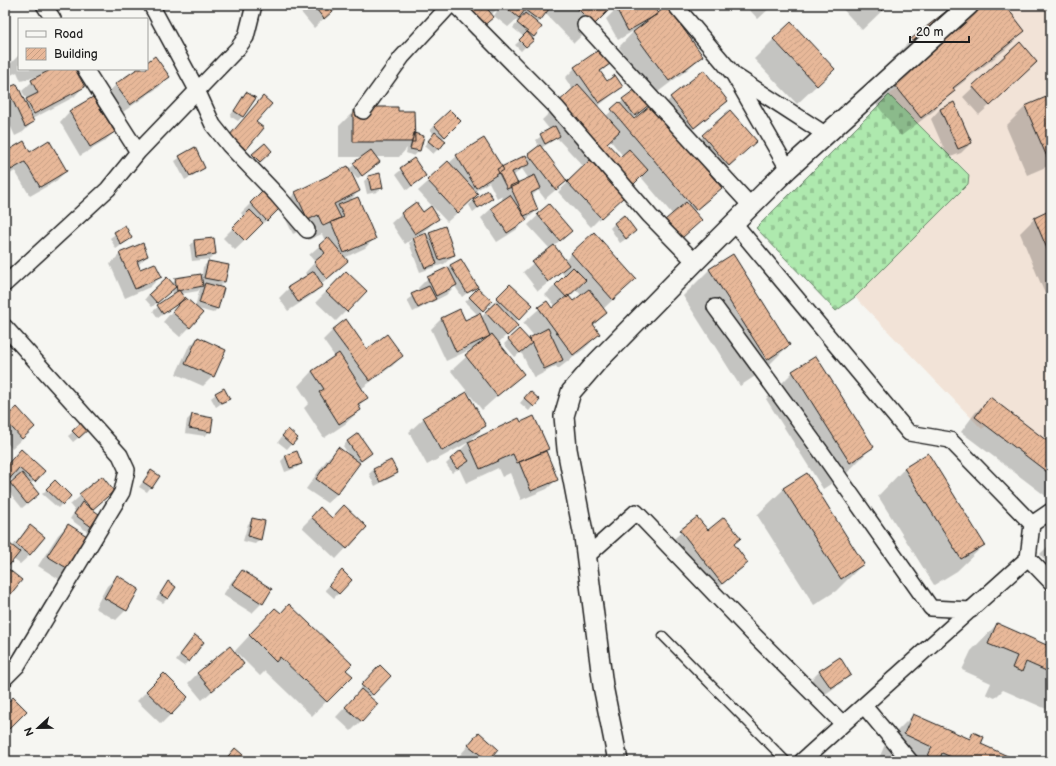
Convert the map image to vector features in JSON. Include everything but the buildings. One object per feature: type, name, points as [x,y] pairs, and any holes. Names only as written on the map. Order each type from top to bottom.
[{"type":"street","points":[[44,5],[52,18]]},
{"type":"street","points":[[151,5],[197,90],[213,125],[277,195],[306,230]]},
{"type":"street","points":[[5,284],[108,189],[138,152],[238,48],[246,37],[254,5]]},
{"type":"street","points":[[363,111],[402,57],[450,5]]},
{"type":"street","points":[[455,5],[556,107],[650,216],[694,262]]},
{"type":"street","points":[[676,5],[734,75],[788,169]]},
{"type":"street","points":[[618,761],[604,686],[587,556],[567,449],[564,416],[571,392],[597,362],[694,262],[788,169],[969,5]]},
{"type":"street","points":[[585,25],[752,206]]},
{"type":"street","points":[[86,70],[138,152]]},
{"type":"street","points":[[734,75],[825,134]]},
{"type":"street","points":[[734,223],[909,433],[950,440],[1032,524]]},
{"type":"street","points":[[715,307],[822,453],[931,608],[971,610]]},
{"type":"street","points":[[5,327],[120,455],[127,470],[122,492],[107,519],[17,666],[5,678]]},
{"type":"street","points":[[802,761],[1028,558],[1032,524],[1051,511]]},
{"type":"street","points":[[587,556],[636,512],[779,661],[844,724]]},
{"type":"street","points":[[1028,558],[1051,582]]},
{"type":"street","points":[[864,706],[910,761]]},
{"type":"lane","points":[[663,636],[786,761]]},
{"type":"shaded area","points":[[994,5],[1051,5],[1051,444],[1000,416],[982,429],[855,297],[968,184],[969,174],[889,95]]},
{"type":"green space","points":[[889,95],[969,175],[968,184],[855,297],[836,311],[756,228]]}]
